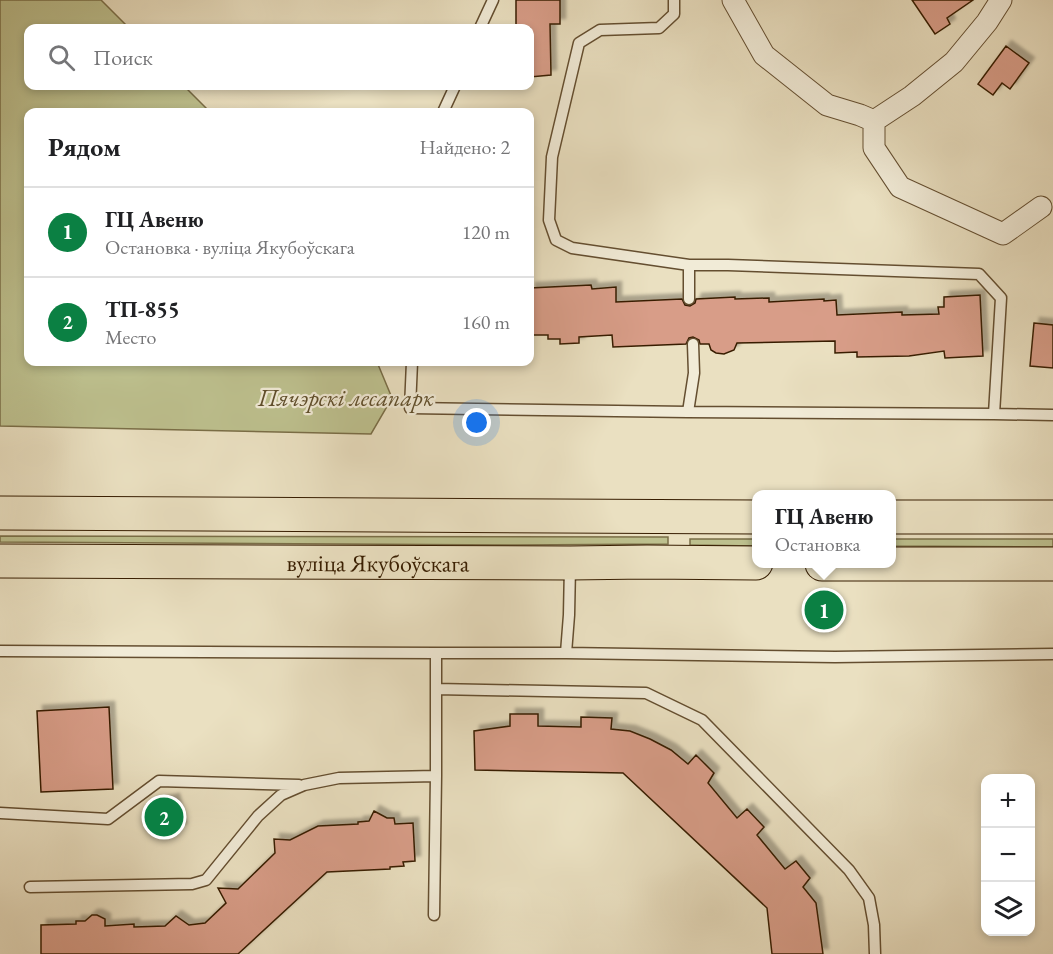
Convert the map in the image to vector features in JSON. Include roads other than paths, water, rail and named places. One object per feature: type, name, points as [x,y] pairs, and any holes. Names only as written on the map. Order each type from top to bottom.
[{"type":"main road","name":"вуліца Якубоўскага","points":[[0,513],[752,517]]},
{"type":"main road","points":[[896,517],[1053,517]]},
{"type":"main road","name":"вуліца Якубоўскага","points":[[0,561],[752,563]]},
{"type":"main road","points":[[896,564],[1053,564]]},
{"type":"street","points":[[733,0],[764,55],[827,105],[874,121]]},
{"type":"street","points":[[874,121],[912,96],[954,62],[987,22],[1000,0]]},
{"type":"street","points":[[874,121],[874,148],[900,188],[1003,234],[1041,207]]},
{"type":"lane","points":[[482,24],[493,0]]},
{"type":"lane","points":[[674,0],[674,14],[659,28],[600,30],[579,43],[552,157],[549,220],[556,240],[572,248],[689,265],[979,274],[1001,298],[994,414]]},
{"type":"lane","points":[[445,108],[452,90]]},
{"type":"lane","points":[[689,265],[689,299]]},
{"type":"lane","points":[[688,412],[694,373],[693,344]]},
{"type":"lane","points":[[412,366],[410,408],[1053,415]]},
{"type":"lane","points":[[566,653],[570,563]]},
{"type":"lane","points":[[0,651],[566,653],[835,657],[1053,654]]},
{"type":"lane","points":[[434,915],[436,653]]},
{"type":"lane","points":[[436,689],[646,693],[702,720],[849,870],[869,898],[874,925],[875,954]]},
{"type":"lane","points":[[30,887],[192,884],[206,880],[258,816],[281,795],[304,785],[339,778],[436,776]]},
{"type":"lane","points":[[0,813],[108,819],[159,780],[304,785]]},
{"type":"place","name":"ГЦ Авеню","points":[[824,610]]},
{"type":"place","name":"ТП-855","points":[[164,817]]},
{"type":"park label","name":"Пячэрскі лесапарк","points":[[346,397]]}]
